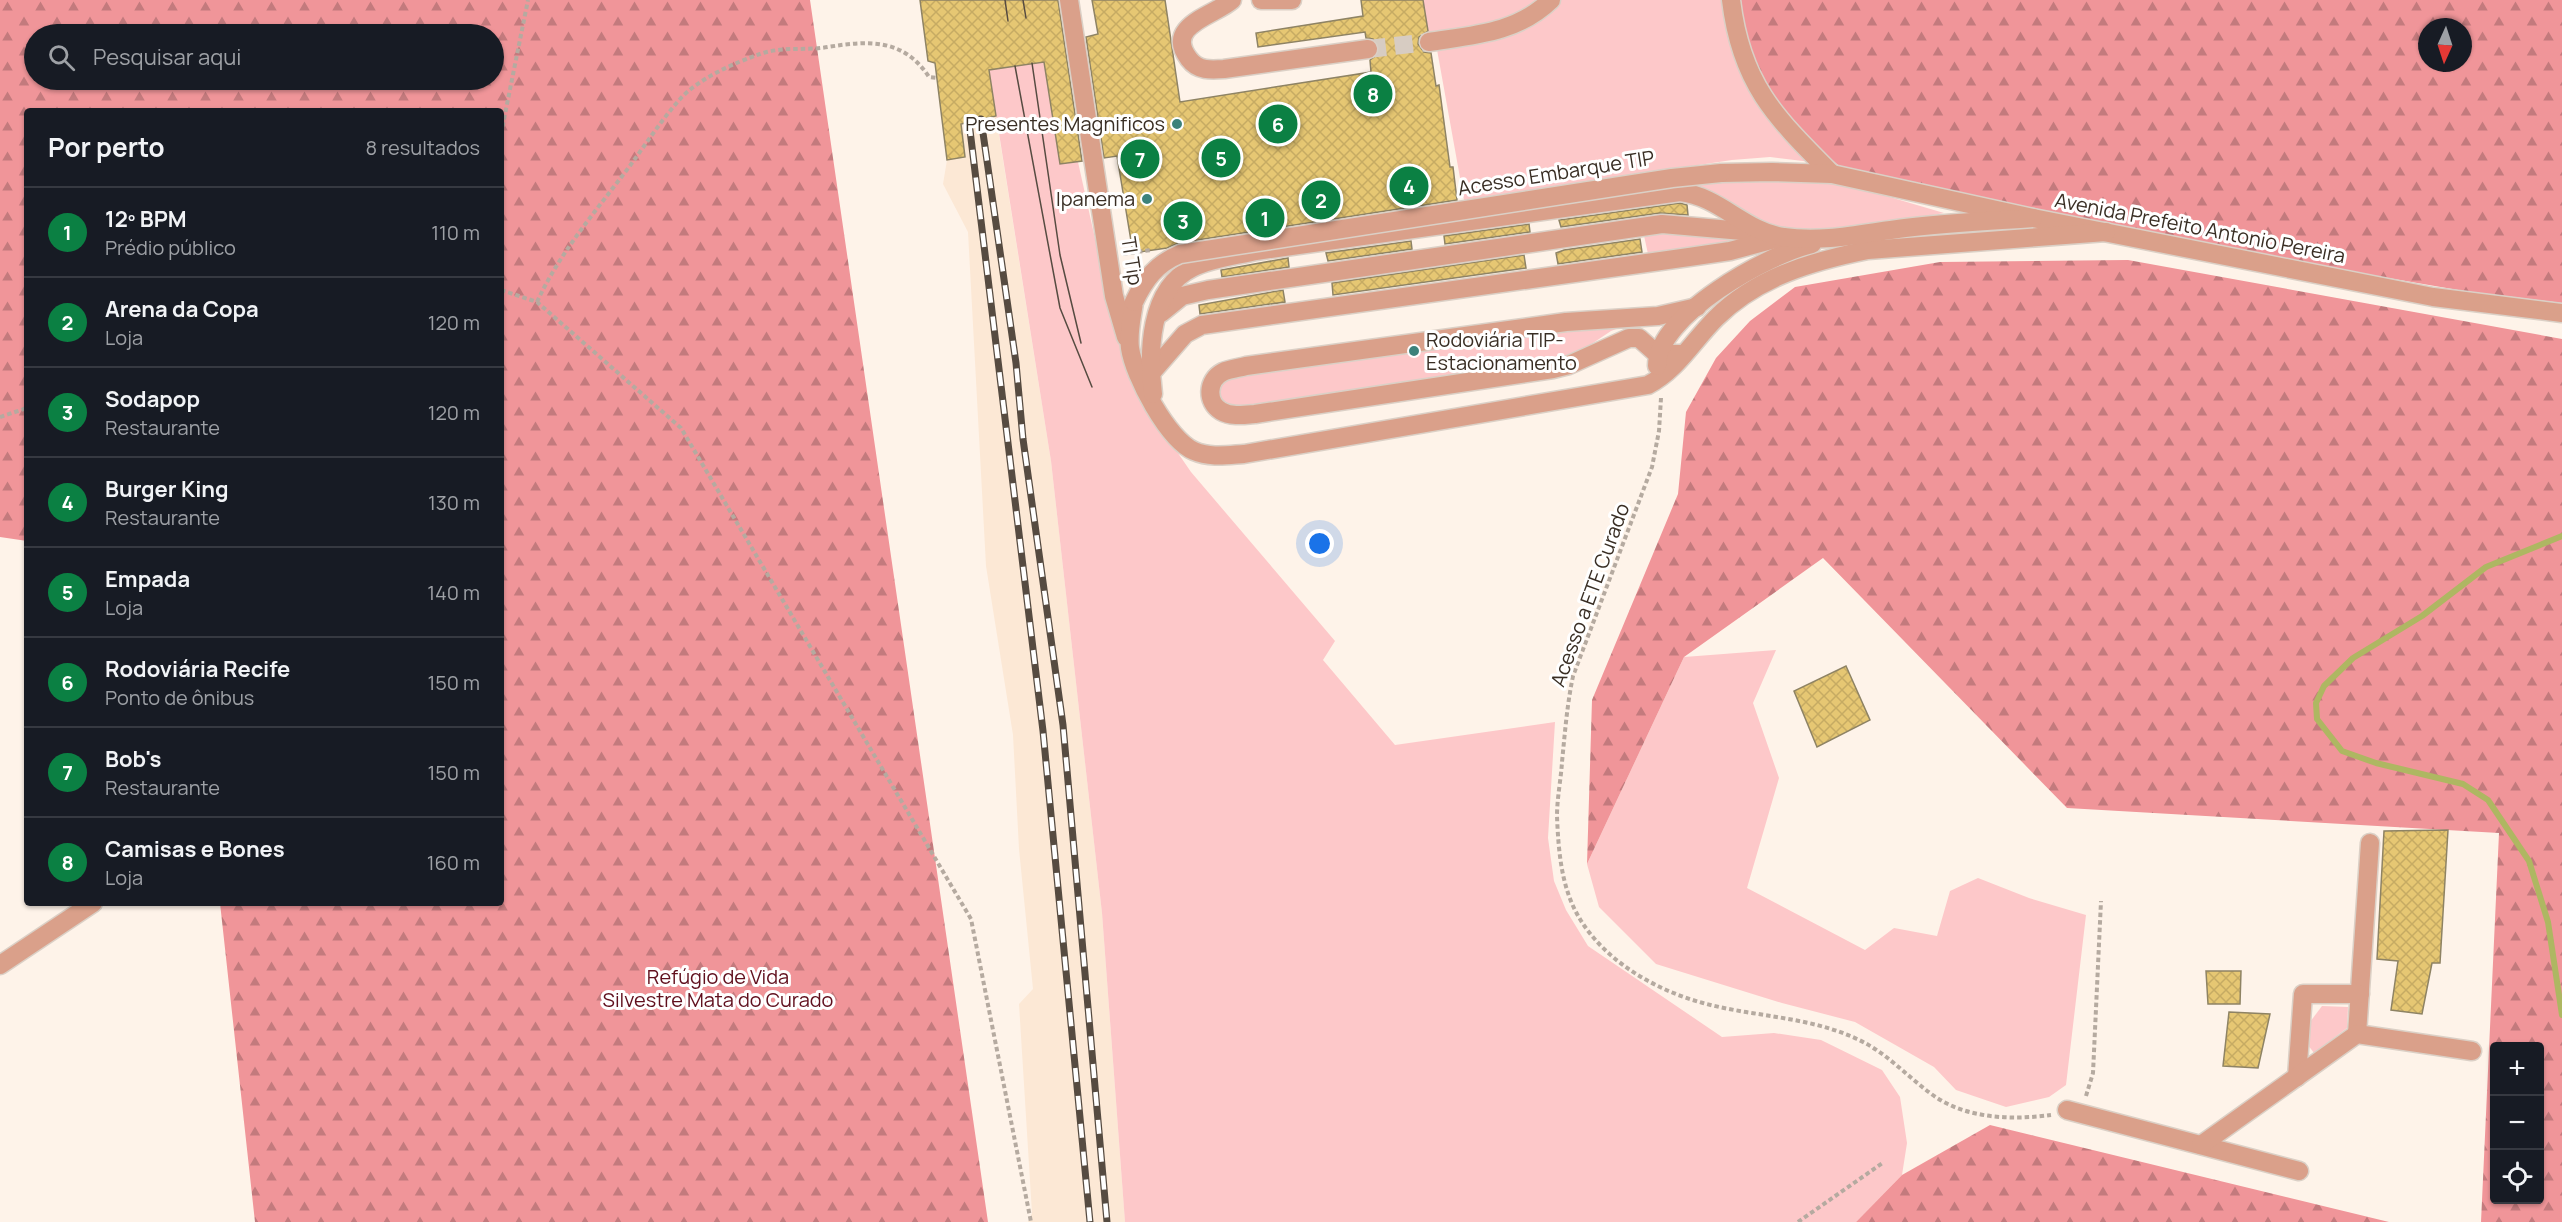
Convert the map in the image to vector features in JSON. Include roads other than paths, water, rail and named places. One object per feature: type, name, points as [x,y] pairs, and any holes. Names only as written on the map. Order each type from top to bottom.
[{"type":"street","name":"TI Tip","points":[[1069,0],[1114,296],[1130,350],[1154,407],[1178,441],[1195,452],[1214,456],[1244,454],[1633,389],[1659,379]]},
{"type":"street","points":[[1232,0],[1222,9],[1196,19],[1186,32],[1184,48],[1187,56],[1198,66],[1206,69],[1224,69],[1368,49]]},
{"type":"street","points":[[1261,0],[1292,0]]},
{"type":"street","points":[[1429,42],[1511,27],[1528,19],[1551,0]]},
{"type":"street","points":[[1731,0],[1743,60],[1755,87],[1795,138],[1832,174]]},
{"type":"street","name":"Acesso Embarque TIP","points":[[1130,350],[1134,302],[1143,282],[1158,265],[1180,254],[1672,178],[1721,173],[1832,174]]},
{"type":"street","name":"Avenida Prefeito Antonio Pereira","points":[[1832,174],[2033,218],[2433,297],[2562,313]]},
{"type":"street","points":[[1154,407],[1152,372],[1155,319],[1174,282],[1191,268],[1215,260],[1256,251],[1680,192],[1702,196],[1776,235]]},
{"type":"street","points":[[1659,379],[1657,354],[1667,337],[1697,306],[1756,266],[1792,249],[1834,239],[1946,223],[2033,218]]},
{"type":"street","points":[[1155,319],[1182,296],[1208,290],[1662,225],[1834,239]]},
{"type":"street","points":[[1659,379],[1718,316],[1747,294],[1778,275],[1810,264],[1868,250],[2106,232]]},
{"type":"street","points":[[1152,372],[1185,334],[1202,326],[1730,251],[1776,235]]},
{"type":"street","points":[[1684,354],[1657,354],[1639,338],[1629,338],[1569,365],[1553,369],[1237,416],[1222,412],[1213,403],[1209,393],[1213,381],[1223,372],[1246,366],[1566,322],[1658,316],[1697,306]]},
{"type":"street","points":[[2357,1034],[2370,843]]},
{"type":"street","points":[[0,965],[88,906]]},
{"type":"street","points":[[2297,1077],[2303,994],[2360,994]]},
{"type":"street","points":[[2201,1145],[2357,1034],[2472,1051]]},
{"type":"street","points":[[2067,1110],[2299,1171]]},
{"type":"waterway","points":[[2562,536],[2486,567],[2422,616],[2353,658],[2324,686],[2316,703],[2317,719],[2342,751],[2376,763],[2463,784],[2488,800],[2529,861],[2548,922],[2562,1015]]},
{"type":"tunnel","points":[[1368,49],[1429,42]]},
{"type":"tram line","points":[[1005,0],[1008,21]]},
{"type":"tram line","points":[[1023,0],[1026,18]]},
{"type":"tram line","points":[[1032,63],[1060,255],[1081,343]]},
{"type":"tram line","points":[[1015,66],[1060,308],[1092,387]]},
{"type":"railway","points":[[981,119],[1016,363],[1023,439],[1063,725],[1107,1222]]},
{"type":"railway","points":[[969,122],[1043,731],[1090,1222]]},
{"type":"place","name":"Camisas e Bones","points":[[1373,94]]},
{"type":"place","name":"Presentes Magnificos","points":[[1177,124]]},
{"type":"place","name":"Rodoviária Recife","points":[[1278,124]]},
{"type":"place","name":"Empada","points":[[1221,158]]},
{"type":"place","name":"Bob's","points":[[1140,159]]},
{"type":"place","name":"Burger King","points":[[1409,186]]},
{"type":"place","name":"Ipanema","points":[[1147,199]]},
{"type":"place","name":"Arena da Copa","points":[[1321,200]]},
{"type":"place","name":"12º BPM","points":[[1265,218]]},
{"type":"place","name":"Sodapop","points":[[1183,221]]},
{"type":"place","name":"Rodoviária TIP- Estacionamento","points":[[1414,351]]},
{"type":"park label","name":"Refúgio de Vida Silvestre Mata do Curado","points":[[718,988]]}]
